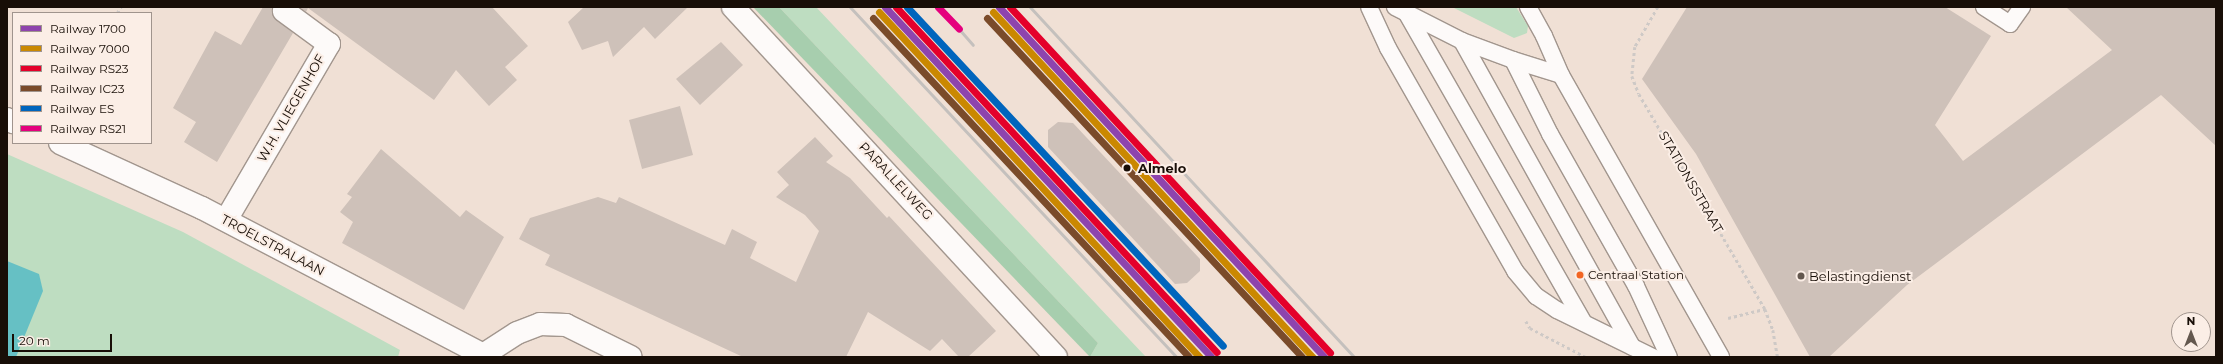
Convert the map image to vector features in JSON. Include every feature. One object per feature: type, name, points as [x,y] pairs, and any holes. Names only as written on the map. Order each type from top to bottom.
[{"type":"street","name":"PARALLELWEG","points":[[733,7],[1056,357]]},
{"type":"street","name":"W.H. VLIEGENHOF","points":[[226,220],[329,44],[284,10]]},
{"type":"street","name":"TROELSTRALAAN","points":[[62,144],[226,220],[482,356]]},
{"type":"street","points":[[482,356],[517,332],[540,324],[566,325],[631,357]]},
{"type":"lane","points":[[1369,7],[1388,48],[1516,271],[1536,296],[1584,323],[1653,357]]},
{"type":"lane","points":[[1528,7],[1544,36],[1561,75],[1721,357]]},
{"type":"lane","points":[[1984,7],[2010,24],[2022,7]]},
{"type":"lane","points":[[1401,10],[1584,323]]},
{"type":"lane","points":[[1401,10],[1462,40],[1513,60],[1561,75]]},
{"type":"lane","points":[[1462,40],[1632,347]]},
{"type":"lane","points":[[1513,60],[1550,134],[1636,286],[1669,357]]},
{"type":"path","name":"STATIONSSTRAAT","points":[[1658,7],[1636,47],[1632,76],[1639,94],[1765,309],[1774,330],[1778,357]]},
{"type":"green space","points":[[753,7],[779,7],[1098,343],[1090,357]]},
{"type":"green space","points":[[779,7],[816,7],[1146,357],[1090,357],[1098,343]]},
{"type":"green space","points":[[1452,7],[1516,7],[1528,26],[1527,33],[1514,38]]},
{"type":"green space","points":[[7,154],[183,232],[400,350],[398,357],[7,357]]},
{"type":"water","points":[[7,261],[39,274],[43,291],[16,357],[7,357]]},
{"type":"building","points":[[263,7],[273,7],[273,16],[293,33],[217,162],[184,142],[196,122],[173,108],[215,31],[241,45]]},
{"type":"building","points":[[300,7],[492,7],[528,46],[505,67],[517,80],[489,106],[456,70],[434,100],[308,8],[306,12]]},
{"type":"building","points":[[584,7],[688,7],[655,39],[644,27],[613,57],[608,41],[582,50],[568,22]]},
{"type":"building","points":[[1687,7],[1945,7],[1991,36],[1935,125],[1963,161],[2112,50],[2066,7],[2216,7],[2216,146],[2161,95],[1907,285],[1829,357],[1810,357],[1696,154],[1642,79]]},
{"type":"building","points":[[721,42],[743,65],[700,105],[676,79]]},
{"type":"building","points":[[680,106],[693,155],[642,169],[629,120]]},
{"type":"building","points":[[1058,122],[1073,123],[1200,259],[1200,271],[1187,283],[1175,284],[1048,147],[1048,130]]},
{"type":"building","points":[[815,137],[833,156],[826,162],[850,178],[887,218],[889,216],[996,331],[968,357],[959,357],[942,339],[930,351],[868,312],[846,357],[743,357],[545,265],[550,255],[519,239],[530,218],[598,197],[616,203],[619,197],[725,245],[732,229],[757,242],[750,258],[796,282],[819,231],[805,215],[776,197],[789,185],[777,172]]},
{"type":"building","points":[[381,149],[460,217],[466,210],[504,237],[464,310],[342,243],[353,222],[340,212],[352,197],[347,194]]},
{"type":"railway","points":[[850,7],[1176,357]]},
{"type":"railway","points":[[1030,7],[1354,357]]},
{"type":"railway","points":[[959,29],[973,45]]},
{"type":"rail line","name":"1700","points":[[885,7],[1211,357]]},
{"type":"rail line","name":"RS23","points":[[896,7],[1217,352]]},
{"type":"rail line","name":"ES","points":[[907,7],[1223,346]]},
{"type":"rail line","name":"RS21","points":[[938,7],[959,29]]},
{"type":"rail line","name":"1700","points":[[999,7],[1324,357]]},
{"type":"rail line","name":"RS23","points":[[1010,7],[1330,352]]},
{"type":"rail line","name":"7000","points":[[879,12],[1200,357]]},
{"type":"rail line","name":"7000","points":[[993,12],[1313,357]]},
{"type":"rail line","name":"IC23","points":[[873,18],[1189,357]]},
{"type":"rail line","name":"IC23","points":[[987,18],[1302,357]]},
{"type":"place","name":"Almelo","points":[[1127,168]]},
{"type":"place","name":"Centraal Station","points":[[1580,275]]},
{"type":"place","name":"Belastingdienst","points":[[1801,276]]}]
